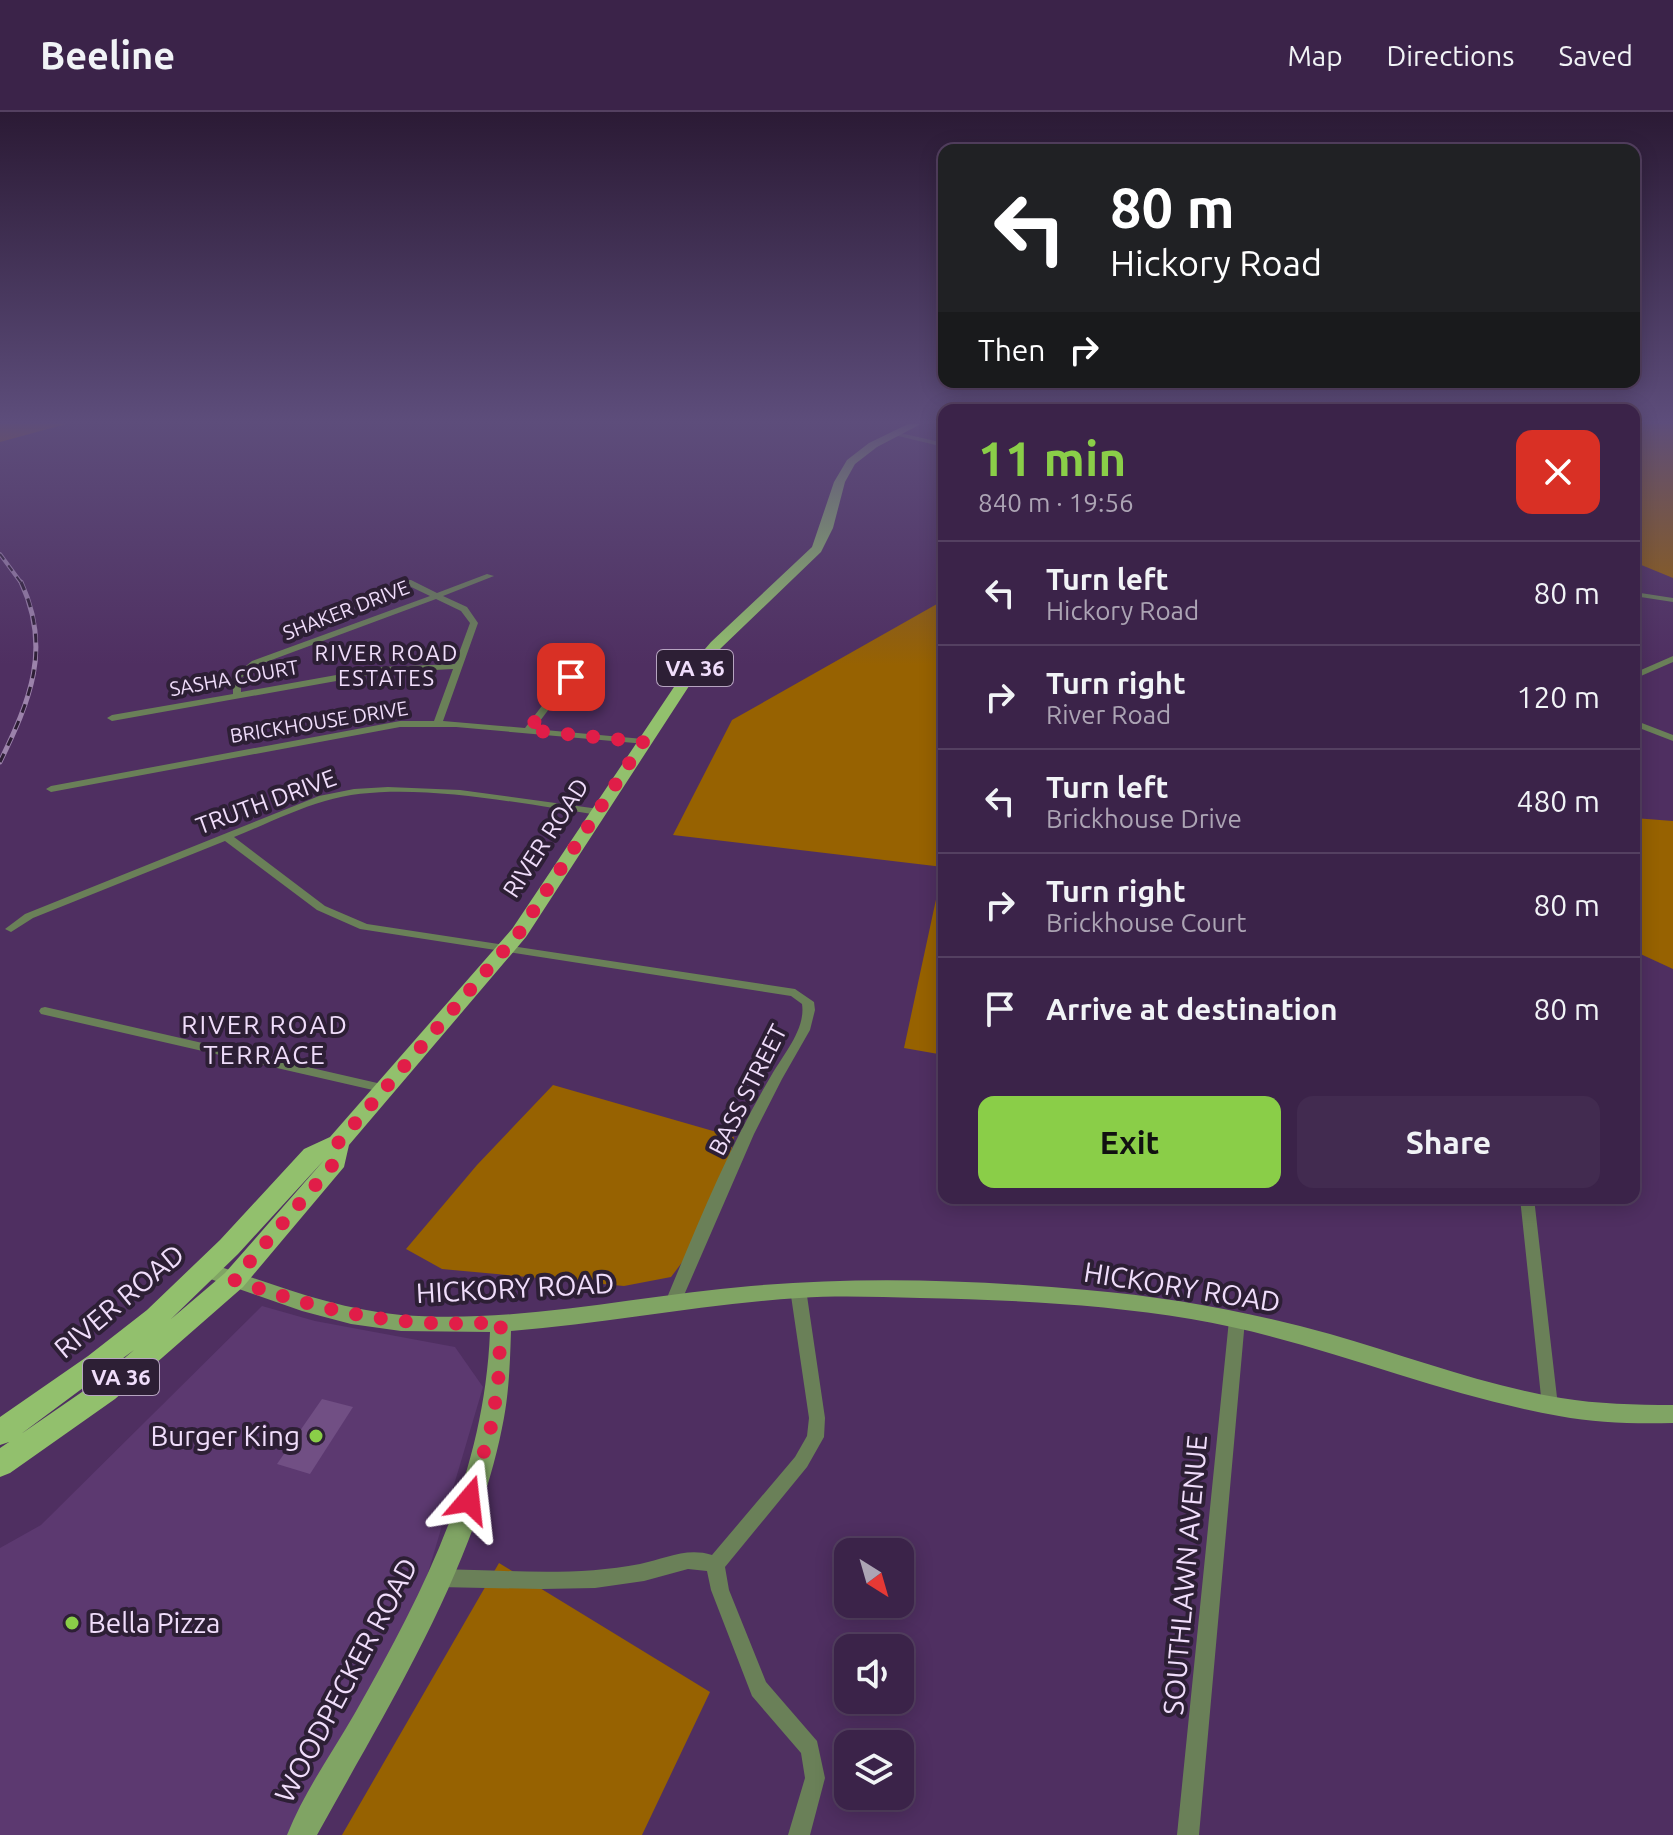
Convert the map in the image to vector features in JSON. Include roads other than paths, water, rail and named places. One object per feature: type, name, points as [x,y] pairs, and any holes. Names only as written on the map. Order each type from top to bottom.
[{"type":"main road","name":"RIVER ROAD","points":[[0,1433],[98,1364],[156,1317],[206,1270],[312,1155],[338,1143],[506,951],[685,681],[707,655],[817,549],[834,504]]},
{"type":"main road","name":"RIVER ROAD","points":[[0,1464],[105,1391],[234,1280],[336,1161],[338,1143]]},
{"type":"main road","name":"HICKORY ROAD","points":[[206,1270],[310,1305],[377,1320],[433,1325],[501,1322],[643,1308],[798,1289],[1032,1293],[1143,1304],[1237,1320],[1371,1355],[1473,1389],[1550,1406],[1610,1413],[1673,1414]]},
{"type":"main road","name":"WOODPECKER ROAD","points":[[301,1835],[380,1693],[438,1578],[469,1500],[490,1432],[498,1386],[501,1322]]},
{"type":"street","name":"SHAKER DRIVE","points":[[237,695],[237,677],[255,663],[490,576]]},
{"type":"street","points":[[408,582],[464,609],[474,623],[438,723]]},
{"type":"street","points":[[1640,595],[1673,600]]},
{"type":"street","points":[[1640,673],[1673,659]]},
{"type":"street","name":"SASHA COURT","points":[[112,718],[381,670],[459,666]]},
{"type":"street","points":[[528,730],[564,683],[585,670]]},
{"type":"street","name":"BRICKHOUSE DRIVE","points":[[51,789],[381,727],[438,723],[643,742]]},
{"type":"street","points":[[1640,725],[1673,738]]},
{"type":"street","name":"TRUTH DRIVE","points":[[11,929],[29,916],[323,798],[369,789],[440,792],[599,812]]},
{"type":"street","points":[[226,836],[321,908],[345,921],[380,931],[506,951]]},
{"type":"street","name":"BASS STREET","points":[[506,951],[781,990],[795,993],[808,1002],[810,1017],[774,1080],[708,1217],[672,1305]]},
{"type":"street","points":[[45,1011],[386,1089]]},
{"type":"street","points":[[1528,1204],[1550,1406]]},
{"type":"street","points":[[715,1565],[801,1462],[815,1437],[817,1418],[798,1289]]},
{"type":"street","name":"SOUTHLAWN AVENUE","points":[[1188,1835],[1237,1320]]},
{"type":"street","points":[[438,1578],[610,1578],[648,1571],[687,1558],[715,1565]]},
{"type":"street","points":[[715,1565],[720,1590],[759,1689],[810,1748],[815,1778],[799,1835]]},
{"type":"railway","points":[[0,554],[21,583]]},
{"type":"railway","points":[[0,762],[28,695],[36,652],[30,606],[21,583]]},
{"type":"place","name":"Burger King","points":[[316,1436]]},
{"type":"place","name":"Bella Pizza","points":[[72,1623]]},
{"type":"district","name":"RIVER ROAD ESTATES","points":[[387,666]]},
{"type":"district","name":"RIVER ROAD TERRACE","points":[[265,1040]]}]
